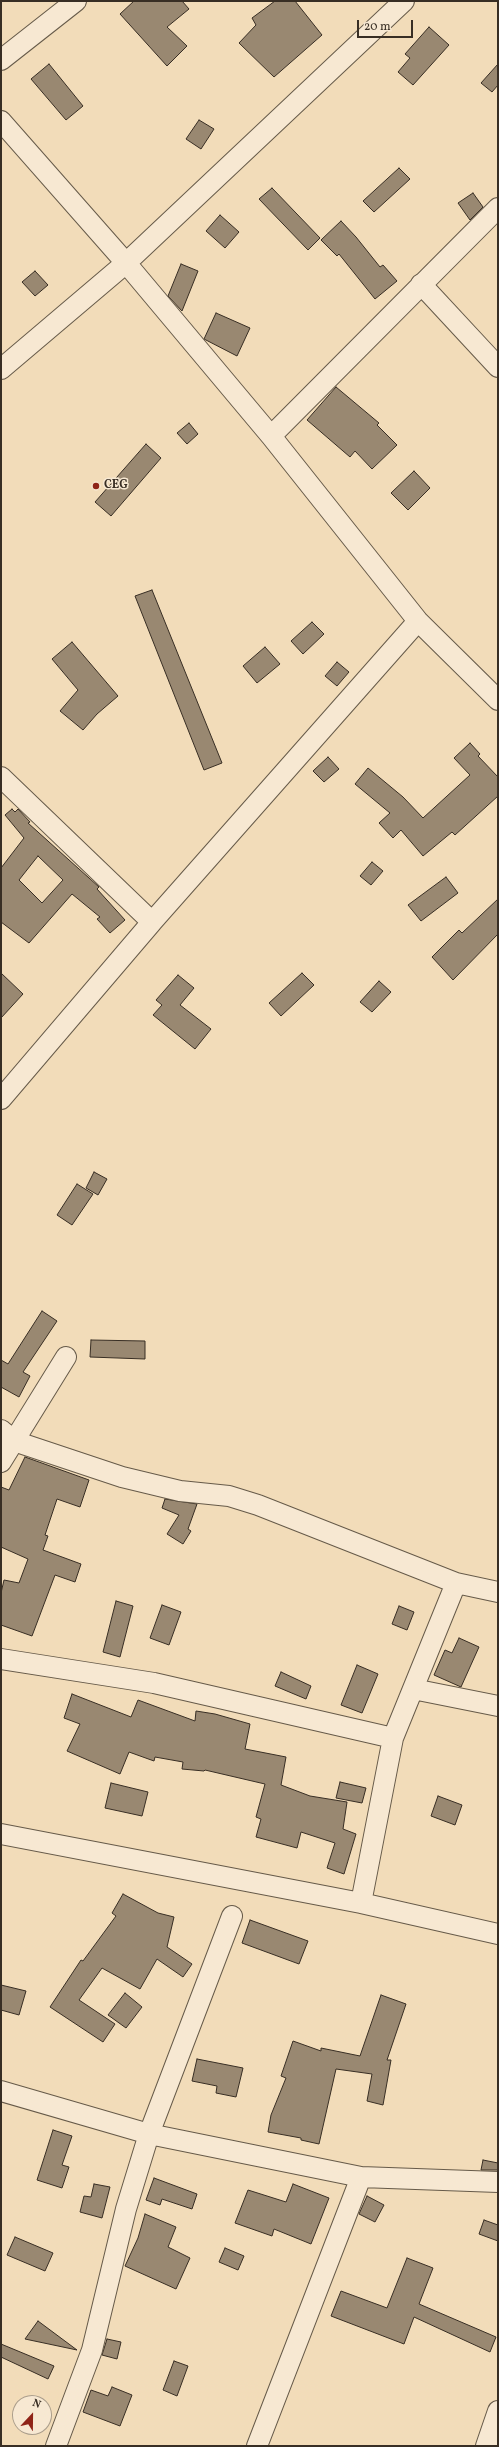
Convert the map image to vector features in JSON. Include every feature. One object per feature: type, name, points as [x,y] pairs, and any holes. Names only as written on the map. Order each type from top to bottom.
[{"type":"street","points":[[1,60],[76,1]]},
{"type":"street","points":[[1,369],[126,263],[404,1]]},
{"type":"street","points":[[1,121],[126,263],[271,436],[418,621],[498,700]]},
{"type":"street","points":[[271,436],[498,208]]},
{"type":"street","points":[[421,284],[498,367]]},
{"type":"street","points":[[1,1099],[152,922],[418,621]]},
{"type":"street","points":[[1,777],[152,922]]},
{"type":"street","points":[[1,1462],[7,1435],[66,1357]]},
{"type":"street","points":[[7,1435],[122,1477],[180,1491],[229,1496],[258,1505],[456,1583],[498,1592]]},
{"type":"street","points":[[361,1903],[393,1738],[456,1583]]},
{"type":"street","points":[[1,1658],[154,1683],[393,1738]]},
{"type":"street","points":[[413,1689],[498,1706]]},
{"type":"street","points":[[1,1834],[361,1903],[498,1934]]},
{"type":"street","points":[[56,2446],[92,2350],[126,2209],[149,2134],[232,1916]]},
{"type":"street","points":[[1,2091],[149,2134],[361,2177],[498,2182]]},
{"type":"street","points":[[257,2446],[361,2177]]},
{"type":"street","points":[[486,2446],[498,2412]]},
{"type":"building","points":[[134,1],[182,1],[189,9],[167,27],[187,46],[167,66],[120,14]]},
{"type":"building","points":[[275,1],[295,1],[322,35],[274,77],[239,43],[256,25],[252,18]]},
{"type":"building","points":[[429,27],[449,45],[413,85],[398,72],[410,58],[405,54]]},
{"type":"building","points":[[49,64],[83,106],[66,120],[31,79]]},
{"type":"building","points":[[498,64],[498,85],[492,92],[481,83]]},
{"type":"building","points":[[199,120],[214,129],[201,149],[186,139]]},
{"type":"building","points":[[399,168],[410,179],[374,212],[363,201]]},
{"type":"building","points":[[272,188],[320,238],[308,250],[259,199]]},
{"type":"building","points":[[473,193],[483,207],[470,220],[458,203]]},
{"type":"building","points":[[220,215],[239,232],[225,248],[206,231]]},
{"type":"building","points":[[341,221],[380,267],[383,265],[397,281],[375,299],[339,254],[337,256],[321,240]]},
{"type":"building","points":[[181,264],[198,271],[182,311],[168,296]]},
{"type":"building","points":[[35,271],[48,285],[35,296],[22,282]]},
{"type":"building","points":[[216,313],[250,328],[237,356],[204,339]]},
{"type":"building","points":[[336,387],[379,423],[377,425],[397,445],[372,469],[355,451],[350,457],[307,420]]},
{"type":"building","points":[[189,423],[198,434],[187,444],[177,433]]},
{"type":"building","points":[[146,444],[161,458],[111,516],[95,502]]},
{"type":"building","points":[[414,471],[430,488],[408,510],[391,493]]},
{"type":"building","points":[[152,590],[222,763],[204,770],[135,596]]},
{"type":"building","points":[[312,622],[324,634],[303,654],[291,641]]},
{"type":"building","points":[[72,642],[118,696],[97,714],[83,730],[60,711],[78,690],[52,659]]},
{"type":"building","points":[[265,647],[280,664],[257,683],[243,666]]},
{"type":"building","points":[[337,662],[349,672],[337,686],[325,676]]},
{"type":"building","points":[[470,743],[480,754],[478,756],[498,777],[498,796],[455,835],[452,832],[423,856],[401,830],[393,838],[379,823],[390,813],[355,784],[368,768],[403,797],[423,818],[470,775],[454,758]]},
{"type":"building","points":[[328,757],[339,769],[324,782],[313,771]]},
{"type":"building","points":[[12,809],[15,812],[18,809],[30,822],[28,823],[99,887],[97,889],[125,920],[110,933],[97,919],[100,917],[72,894],[29,943],[1,922],[1,868],[24,838],[5,815]],"holes":[[[38,856],[63,880],[42,903],[19,880]]]},
{"type":"building","points":[[372,862],[383,871],[371,885],[360,876]]},
{"type":"building","points":[[446,877],[458,893],[421,921],[408,905]]},
{"type":"building","points":[[498,899],[498,934],[453,980],[432,957],[459,930],[462,933]]},
{"type":"building","points":[[1,973],[23,994],[1,1018]]},
{"type":"building","points":[[302,973],[314,985],[281,1016],[269,1003]]},
{"type":"building","points":[[178,975],[194,988],[180,1005],[211,1029],[195,1049],[153,1015],[162,1005],[156,1000]]},
{"type":"building","points":[[379,981],[391,992],[372,1012],[360,1002]]},
{"type":"building","points":[[94,1172],[107,1179],[98,1195],[86,1188]]},
{"type":"building","points":[[77,1184],[93,1194],[72,1225],[57,1215]]},
{"type":"building","points":[[42,1311],[57,1321],[23,1372],[30,1376],[19,1397],[1,1387],[1,1360],[8,1364]]},
{"type":"building","points":[[91,1340],[145,1341],[145,1359],[90,1357]]},
{"type":"building","points":[[25,1457],[89,1480],[80,1507],[57,1499],[45,1535],[48,1536],[43,1550],[81,1564],[75,1582],[55,1575],[32,1636],[1,1625],[1,1593],[4,1580],[19,1583],[28,1559],[1,1547],[1,1487],[9,1490]]},
{"type":"building","points":[[165,1499],[197,1504],[188,1529],[191,1531],[183,1544],[167,1534],[179,1515],[162,1508]]},
{"type":"building","points":[[116,1601],[133,1606],[120,1657],[103,1652]]},
{"type":"building","points":[[162,1605],[181,1612],[169,1645],[150,1638]]},
{"type":"building","points":[[399,1606],[414,1612],[407,1630],[392,1624]]},
{"type":"building","points":[[459,1638],[479,1647],[461,1687],[434,1675],[445,1650],[452,1653]]},
{"type":"building","points":[[357,1665],[378,1674],[362,1713],[341,1705]]},
{"type":"building","points":[[281,1672],[311,1686],[306,1699],[275,1686]]},
{"type":"building","points":[[72,1694],[131,1717],[138,1700],[195,1721],[196,1711],[215,1714],[250,1724],[245,1749],[286,1757],[281,1785],[310,1796],[347,1802],[343,1829],[356,1834],[344,1874],[327,1868],[335,1843],[301,1832],[297,1848],[256,1837],[261,1819],[256,1817],[265,1784],[205,1770],[182,1769],[183,1762],[155,1757],[154,1761],[129,1752],[120,1774],[67,1751],[80,1724],[64,1718]]},
{"type":"building","points":[[340,1782],[366,1788],[362,1803],[336,1798]]},
{"type":"building","points":[[111,1783],[148,1792],[142,1816],[105,1808]]},
{"type":"building","points":[[438,1796],[462,1805],[455,1825],[431,1816]]},
{"type":"building","points":[[123,1894],[158,1913],[174,1917],[167,1947],[192,1964],[183,1977],[157,1959],[140,1989],[102,1968],[79,2000],[115,2024],[103,2042],[50,2007],[81,1960],[83,1961],[116,1916],[112,1913]]},
{"type":"building","points":[[250,1920],[308,1941],[299,1964],[242,1943]]},
{"type":"building","points":[[1,1985],[26,1991],[19,2015],[1,2010]]},
{"type":"building","points":[[125,1993],[142,2007],[126,2028],[108,2015]]},
{"type":"building","points":[[381,1995],[406,2004],[387,2060],[391,2060],[383,2105],[367,2101],[372,2074],[336,2069],[319,2144],[301,2140],[301,2138],[268,2132],[271,2115],[286,2078],[281,2076],[293,2041],[321,2051],[321,2048],[360,2056]]},
{"type":"building","points":[[197,2059],[243,2068],[236,2097],[216,2093],[217,2086],[192,2081]]},
{"type":"building","points":[[53,2130],[72,2136],[62,2165],[69,2167],[62,2188],[37,2180]]},
{"type":"building","points":[[483,2160],[498,2163],[498,2170],[481,2170]]},
{"type":"building","points":[[154,2178],[197,2194],[192,2209],[162,2199],[160,2205],[146,2200]]},
{"type":"building","points":[[94,2184],[110,2187],[102,2218],[80,2212],[84,2196],[91,2197]]},
{"type":"building","points":[[293,2184],[329,2198],[311,2244],[274,2229],[272,2236],[235,2223],[248,2190],[286,2202]]},
{"type":"building","points":[[367,2196],[384,2205],[375,2222],[359,2214]]},
{"type":"building","points":[[145,2214],[176,2227],[168,2247],[190,2258],[176,2289],[125,2266],[138,2238]]},
{"type":"building","points":[[484,2220],[498,2225],[498,2241],[479,2234]]},
{"type":"building","points":[[15,2237],[53,2253],[45,2271],[7,2255]]},
{"type":"building","points":[[225,2248],[244,2256],[238,2270],[219,2262]]},
{"type":"building","points":[[407,2258],[433,2268],[419,2304],[496,2337],[490,2352],[414,2317],[404,2344],[331,2316],[341,2291],[387,2308]]},
{"type":"building","points":[[38,2321],[77,2350],[25,2339]]},
{"type":"building","points":[[107,2339],[121,2342],[117,2359],[102,2355]]},
{"type":"building","points":[[1,2344],[54,2366],[48,2379],[1,2357]]},
{"type":"building","points":[[174,2361],[188,2366],[177,2396],[163,2390]]},
{"type":"building","points":[[112,2387],[132,2395],[120,2426],[83,2412],[91,2390],[108,2396]]},
{"type":"place","name":"CEG","points":[[96,486]]}]
